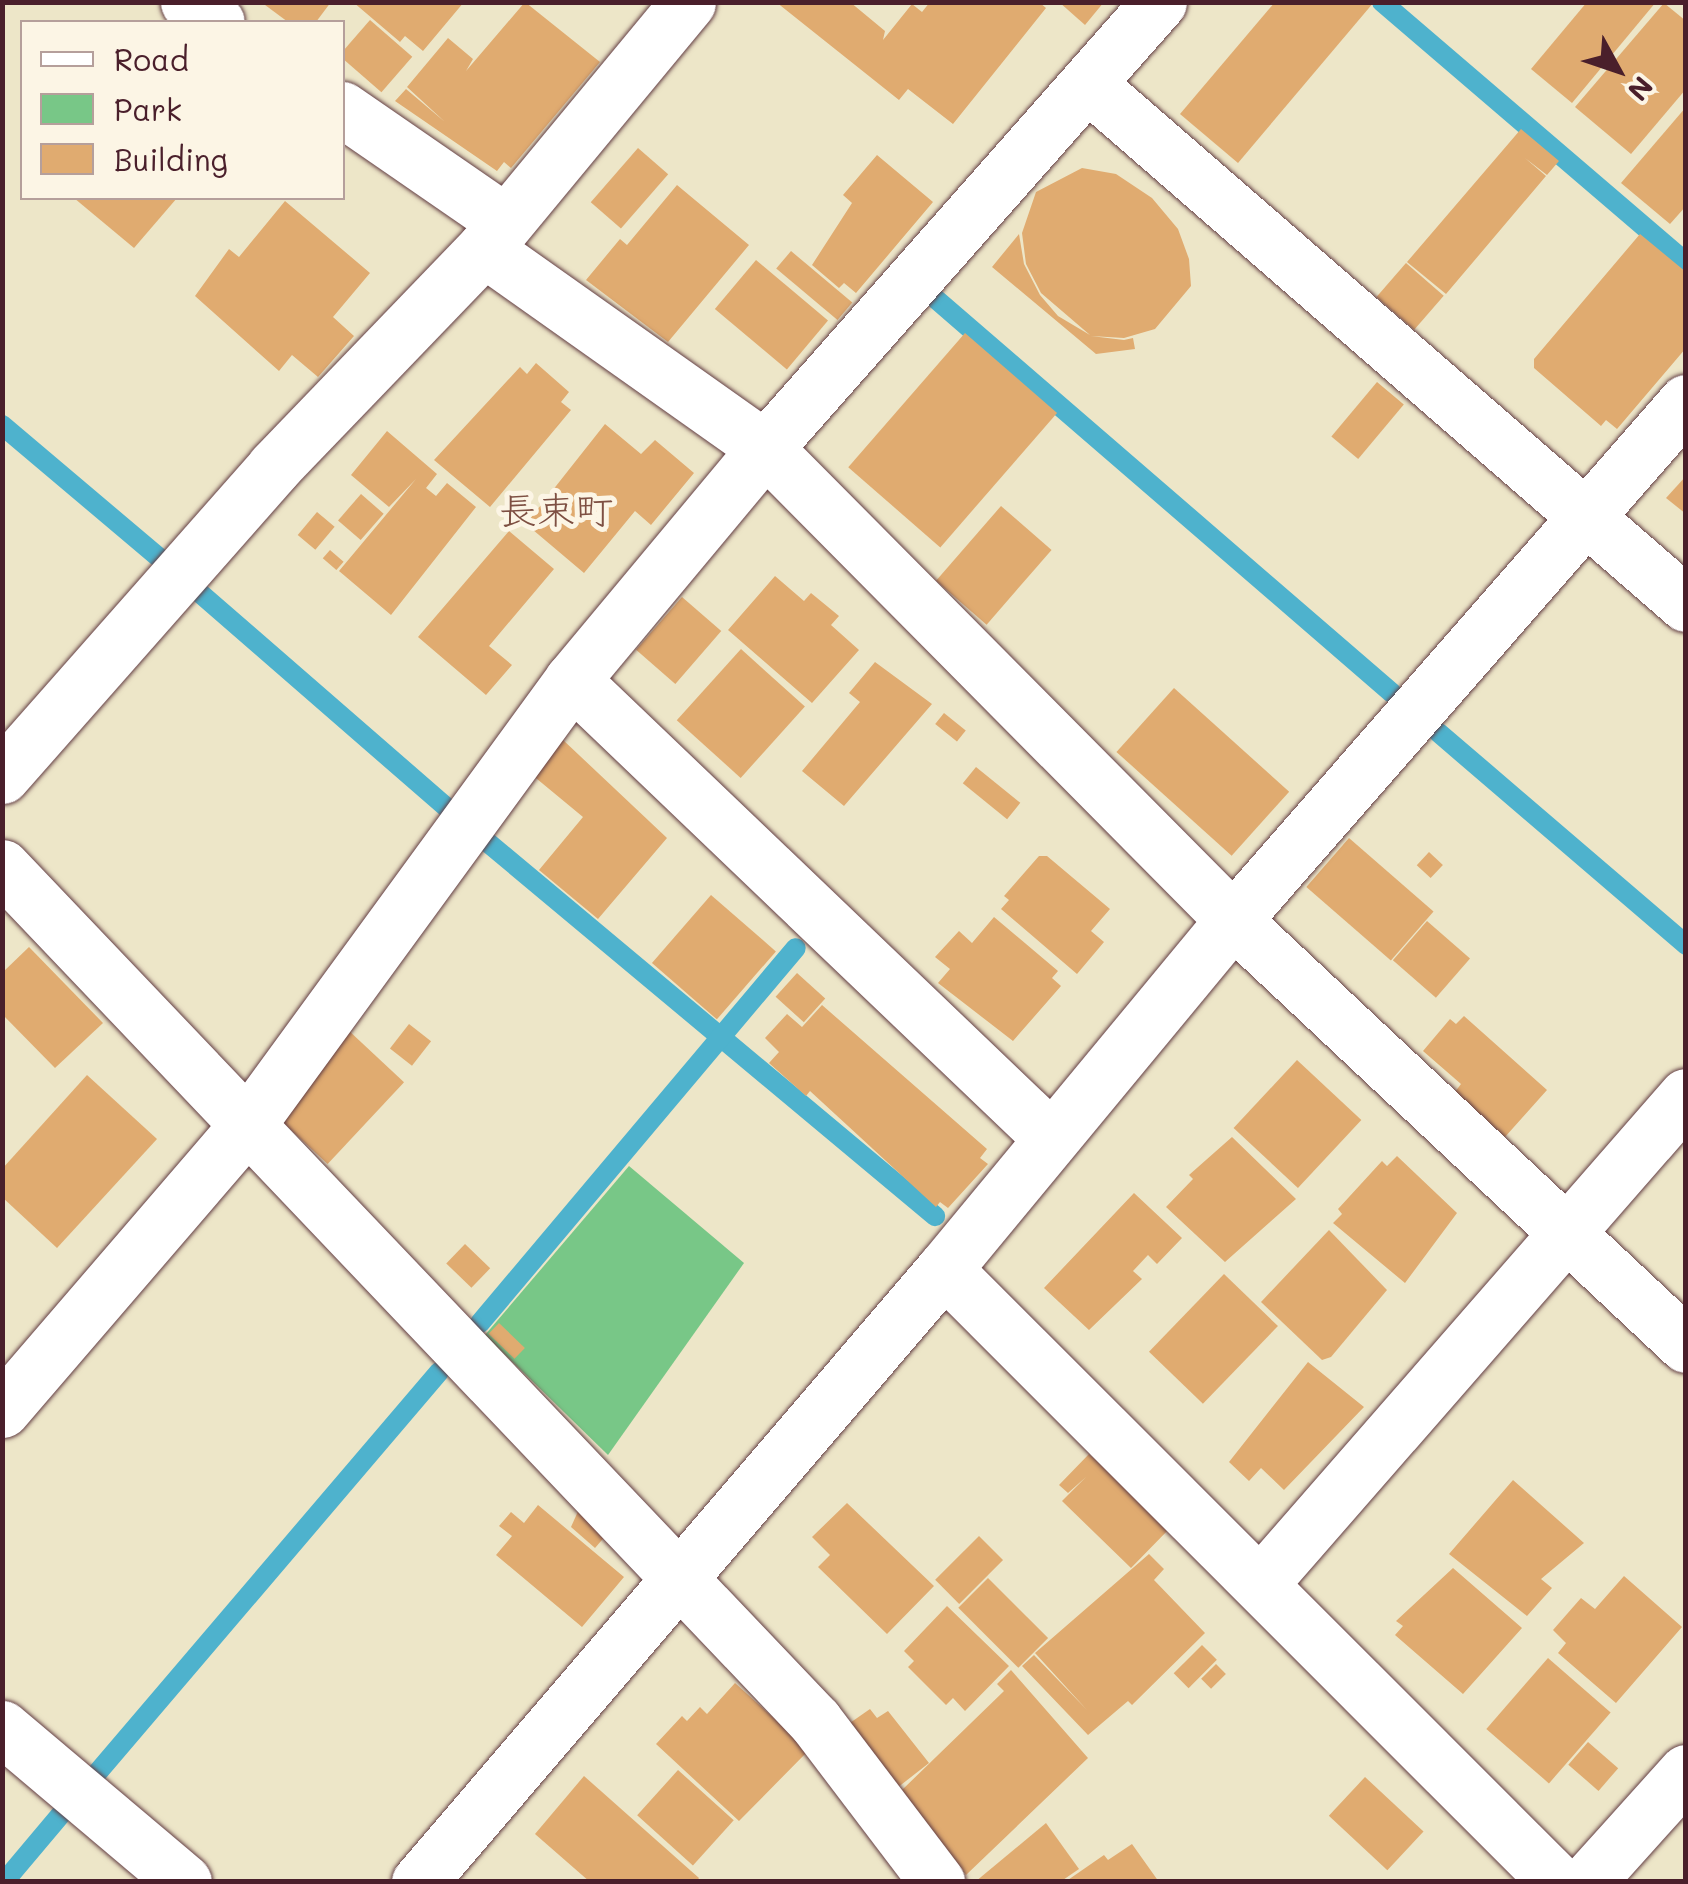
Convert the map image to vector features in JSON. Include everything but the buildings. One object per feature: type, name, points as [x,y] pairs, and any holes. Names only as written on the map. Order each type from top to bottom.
[{"type":"street","points":[[188,2],[214,20]]},
{"type":"street","points":[[2,776],[274,467],[494,235],[688,2]]},
{"type":"street","points":[[2,1410],[248,1124],[572,680],[766,448],[1159,2]]},
{"type":"street","points":[[1088,85],[1686,604]]},
{"type":"street","points":[[345,111],[494,235],[766,448],[1232,920],[1686,1345]]},
{"type":"street","points":[[419,1882],[944,1269],[1232,920],[1686,402]]},
{"type":"street","points":[[572,680],[1051,1138]]},
{"type":"street","points":[[2,867],[816,1720],[936,1882]]},
{"type":"street","points":[[1260,1584],[1686,1096]]},
{"type":"street","points":[[944,1269],[1558,1882]]},
{"type":"street","points":[[2,1728],[184,1882]]},
{"type":"street","points":[[1587,1882],[1686,1772]]},
{"type":"green space","points":[[629,1166],[744,1263],[608,1455],[485,1335]]},
{"type":"waterway","points":[[1382,2],[1686,263]]},
{"type":"waterway","points":[[937,300],[1392,693]]},
{"type":"waterway","points":[[2,425],[158,557]]},
{"type":"waterway","points":[[201,594],[454,814]]},
{"type":"waterway","points":[[1439,733],[1686,945]]},
{"type":"waterway","points":[[480,836],[935,1216]]},
{"type":"waterway","points":[[480,1323],[796,948]]},
{"type":"waterway","points":[[92,1779],[439,1372]]},
{"type":"waterway","points":[[4,1882],[68,1806]]},
{"type":"district","name":"長束町","points":[[556,510]]}]
